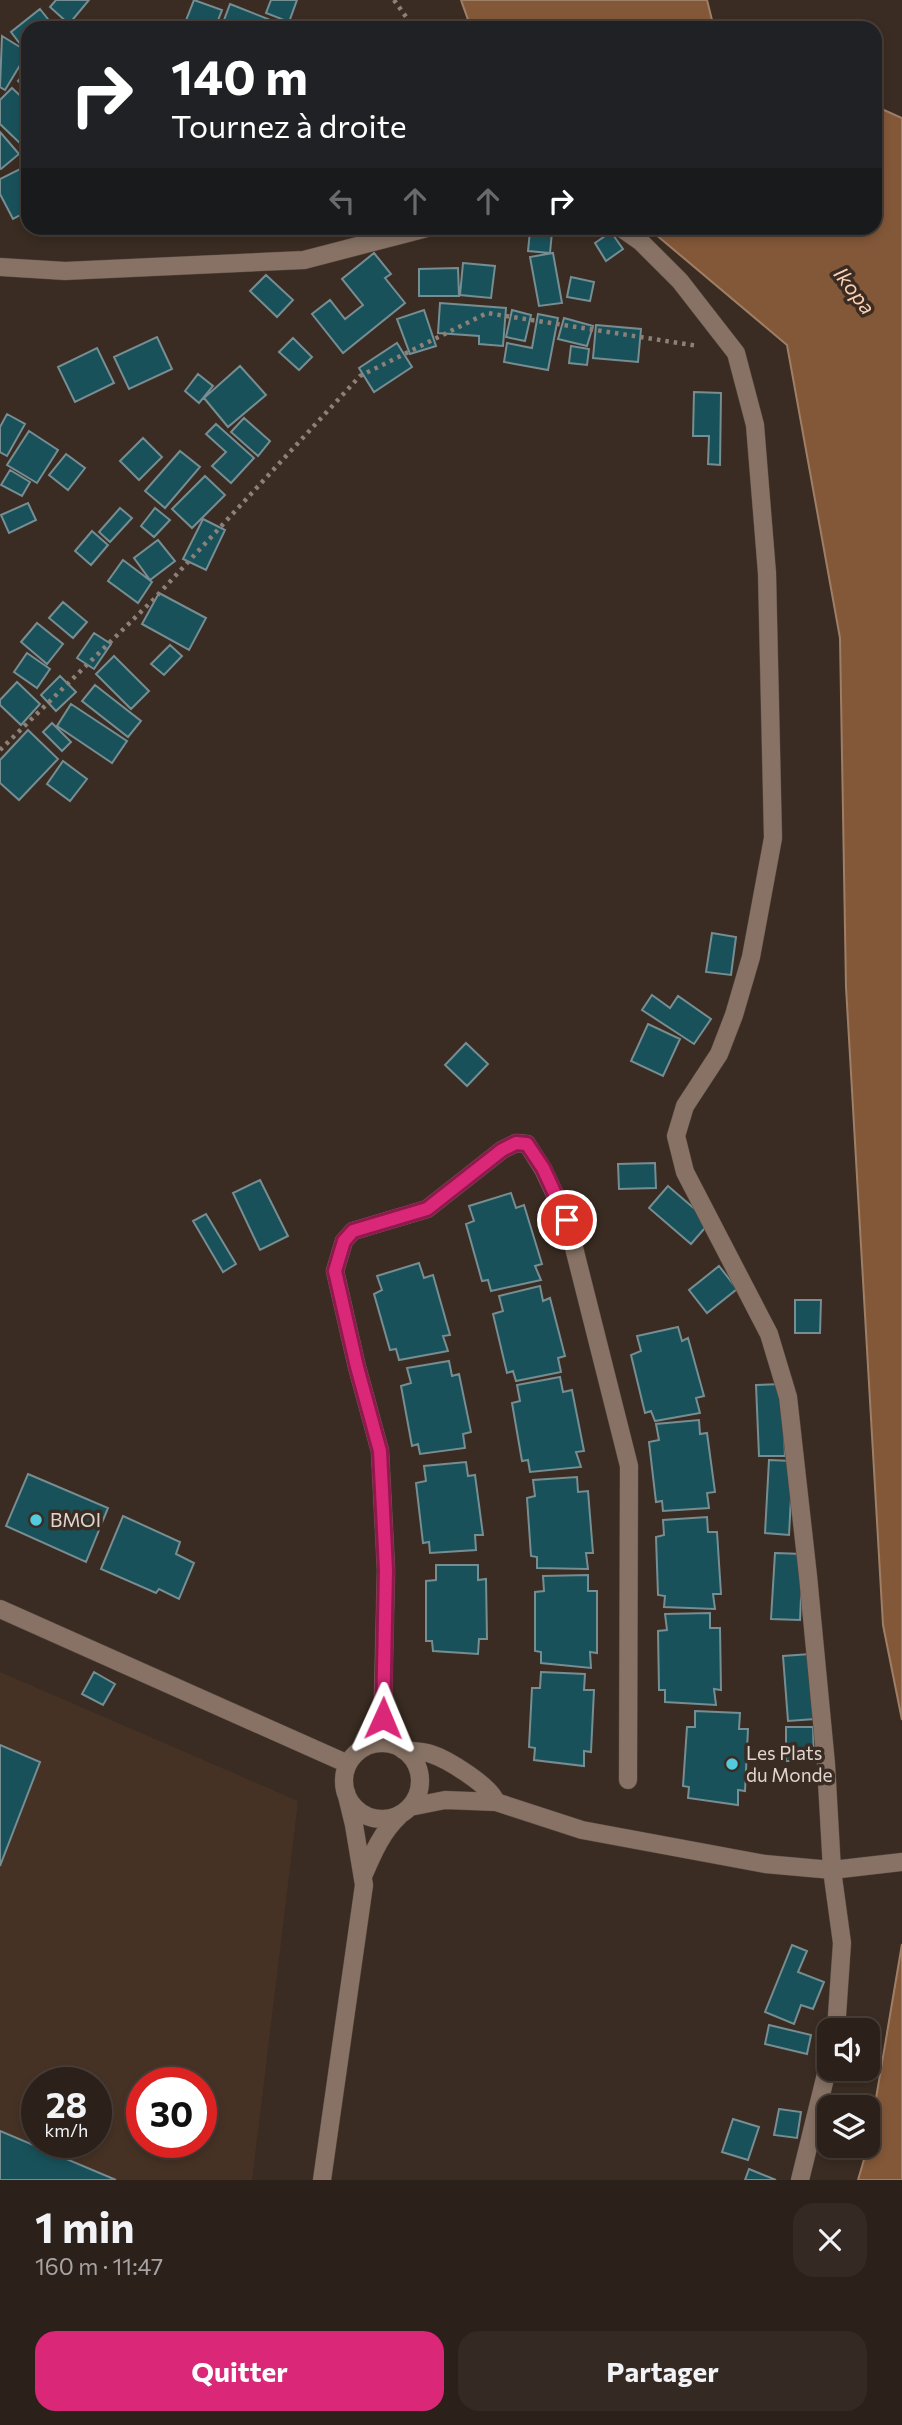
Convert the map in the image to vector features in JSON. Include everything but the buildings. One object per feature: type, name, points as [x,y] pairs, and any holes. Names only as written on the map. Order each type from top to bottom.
[{"type":"street","points":[[0,267],[65,271],[304,260],[399,235]]},
{"type":"street","points":[[631,235],[680,281],[736,352],[755,425],[767,573],[773,838],[751,957],[734,1015],[719,1054],[685,1106],[676,1136],[685,1172],[769,1334],[788,1397],[808,1576],[832,1870],[842,1943],[837,2018]]},
{"type":"street","points":[[382,1742],[386,1570],[380,1451],[335,1271],[344,1241],[353,1231],[427,1209],[502,1150],[516,1143],[527,1144],[543,1168],[567,1220],[629,1466],[628,1780]]},
{"type":"street","points":[[0,1609],[348,1764]]},
{"type":"street","points":[[364,1874],[344,1775],[352,1757],[365,1746],[382,1742],[430,1753],[490,1792],[496,1802]]},
{"type":"street","points":[[322,2180],[364,1874],[389,1825],[418,1794],[419,1773],[414,1760],[404,1749]]},
{"type":"street","points":[[346,1792],[351,1803],[375,1819],[387,1819],[404,1811],[445,1800],[496,1802],[582,1830],[765,1864],[832,1870],[902,1862]]},
{"type":"street","points":[[800,2180],[824,2081]]},
{"type":"path","points":[[394,0],[409,21]]},
{"type":"path","points":[[0,750],[153,600],[360,376],[487,313],[736,352]]},
{"type":"shaded area","points":[[0,1672],[298,1801],[252,2180],[0,2180]]},
{"type":"water","points":[[461,0],[707,0],[712,21],[468,21]]},
{"type":"water","name":"Ikopa","points":[[882,109],[902,118],[902,1720],[883,1625],[846,987],[840,638],[787,345],[656,235],[882,235]]},
{"type":"water","points":[[902,1944],[902,2180],[858,2180],[864,2158],[880,2158],[880,2095],[877,2095]]},
{"type":"place","name":"BMOI","points":[[36,1520]]},
{"type":"place","name":"Les Plats du Monde","points":[[732,1764]]},
{"type":"route","points":[[383,1718],[386,1570],[380,1451],[335,1271],[344,1241],[353,1231],[427,1209],[502,1150],[516,1143],[527,1144],[543,1168],[567,1220]]}]
